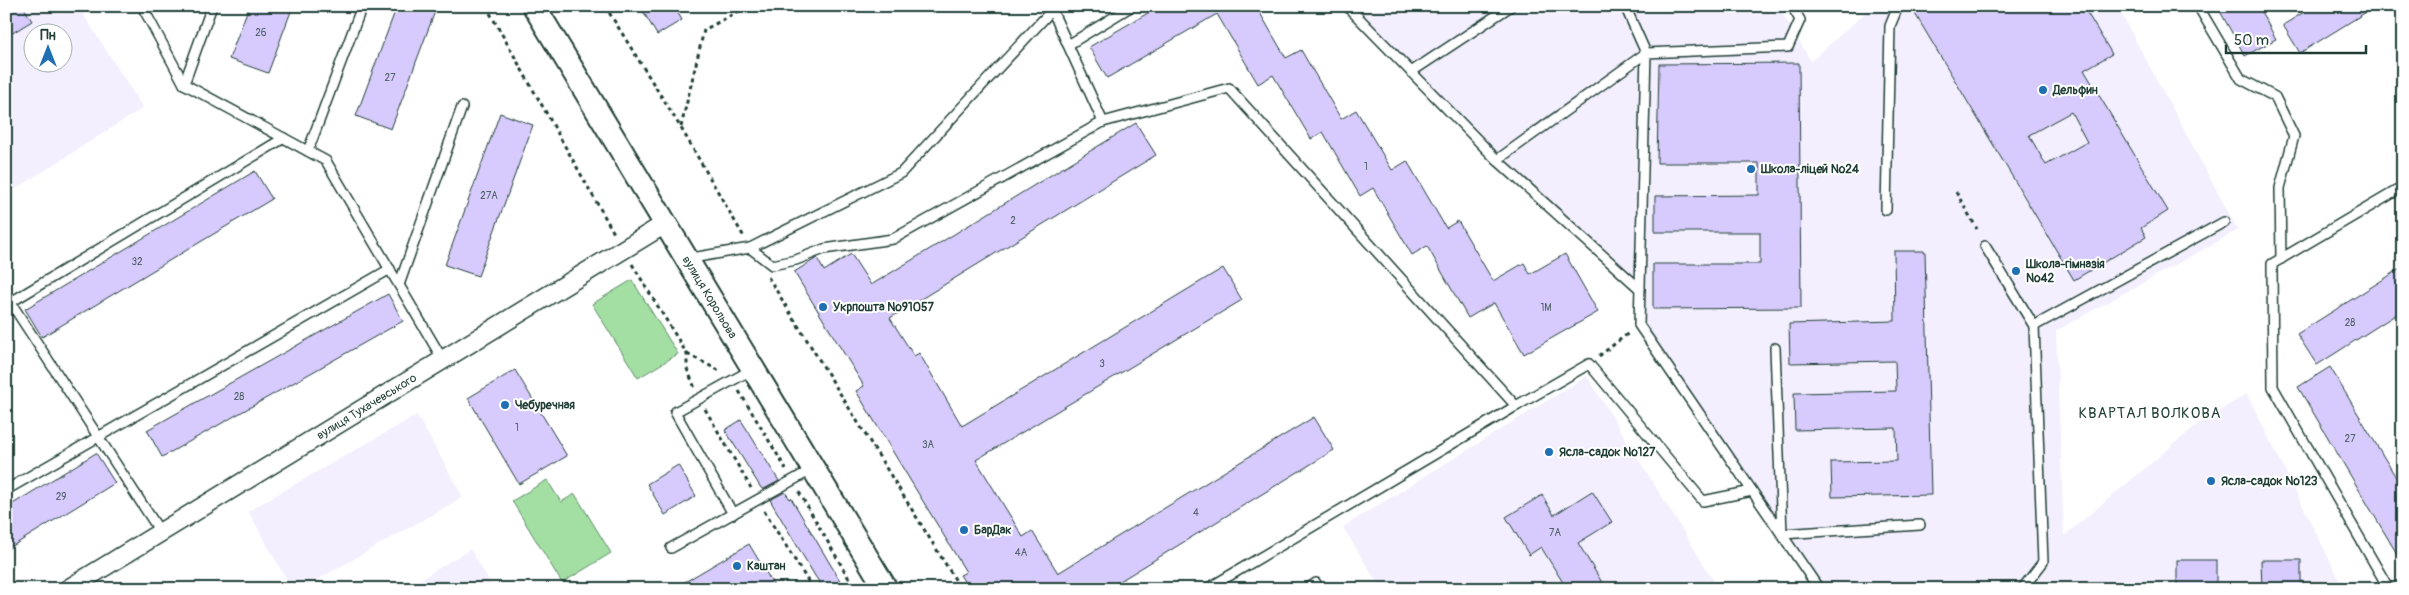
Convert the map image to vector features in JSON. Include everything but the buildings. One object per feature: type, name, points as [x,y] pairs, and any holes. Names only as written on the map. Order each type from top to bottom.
[{"type":"street","name":"вулиця Корольова","points":[[534,6],[886,589]]},
{"type":"street","name":"вулиця Тухачевського","points":[[68,589],[665,224]]},
{"type":"lane","points":[[142,6],[184,84],[326,161],[444,360]]},
{"type":"lane","points":[[184,84],[212,6]]},
{"type":"lane","points":[[308,151],[362,6]]},
{"type":"lane","points":[[1068,45],[1132,6]]},
{"type":"lane","points":[[1347,6],[1497,160],[1640,289]]},
{"type":"lane","points":[[1411,72],[1511,6]]},
{"type":"lane","points":[[1626,6],[1646,53],[1639,325],[1819,589]]},
{"type":"lane","points":[[1497,160],[1646,53],[1788,47],[1800,20],[1792,6]]},
{"type":"lane","points":[[1886,210],[1890,26],[1897,9],[1902,6]]},
{"type":"lane","points":[[2198,6],[2241,80],[2275,97],[2294,136],[2280,188],[2281,259]]},
{"type":"lane","points":[[686,259],[750,248],[901,173],[1055,8],[1068,45],[1103,122]]},
{"type":"lane","points":[[750,248],[772,265],[796,260],[824,249],[893,239],[1103,122],[1228,88],[1516,406]]},
{"type":"lane","points":[[399,286],[462,107]]},
{"type":"lane","points":[[161,533],[9,304],[284,138]]},
{"type":"lane","points":[[2389,589],[2273,387],[2272,264],[2403,187]]},
{"type":"lane","points":[[2034,326],[2224,222]]},
{"type":"lane","points":[[1985,246],[2034,326],[2043,562],[2022,589]]},
{"type":"lane","points":[[6,490],[390,269]]},
{"type":"lane","points":[[1775,348],[1782,534]]},
{"type":"lane","points":[[1207,589],[1589,364],[1703,501],[1752,491]]},
{"type":"lane","points":[[733,514],[675,412],[753,369]]},
{"type":"lane","points":[[671,548],[813,469]]},
{"type":"lane","points":[[1782,534],[1920,524]]},
{"type":"lane","points":[[1307,589],[1316,583]]},
{"type":"path","points":[[486,6],[624,250],[688,354],[716,367],[733,380],[855,589]]},
{"type":"path","points":[[605,6],[681,128],[750,248],[961,589]]},
{"type":"path","points":[[681,128],[704,30],[748,6]]},
{"type":"path","points":[[1956,192],[1977,229]]},
{"type":"path","points":[[1589,364],[1639,325]]},
{"type":"path","points":[[688,354],[687,369],[699,399],[813,589]]},
{"type":"shaded area","points":[[6,6],[78,6],[143,108],[6,195]]},
{"type":"shaded area","points":[[1347,6],[1778,6],[1811,61],[1873,6],[2117,6],[2238,230],[2056,331],[2064,536],[2198,424],[2247,394],[2344,589],[1819,589],[1639,325],[1640,289],[1497,160]]},
{"type":"shaded area","name":"Ясла-садок №127","points":[[1587,376],[1719,589],[1381,589],[1343,527]]},
{"type":"shaded area","points":[[417,415],[463,497],[301,589],[292,589],[248,511]]},
{"type":"shaded area","points":[[470,549],[494,589],[405,589]]},
{"type":"green space","points":[[632,280],[678,354],[638,378],[592,304]]},
{"type":"green space","points":[[547,480],[561,502],[575,494],[611,553],[562,583],[512,501]]},
{"type":"place","name":"Дельфин","points":[[2043,90]]},
{"type":"place","name":"Школа-ліцей №24","points":[[1751,169]]},
{"type":"place","name":"Школа-гімназія №42","points":[[2016,271]]},
{"type":"place","name":"Укрпошта №91057","points":[[823,307]]},
{"type":"place","name":"Чебуречная","points":[[505,405]]},
{"type":"place","name":"Ясла-садок №127","points":[[1549,452]]},
{"type":"place","name":"Ясла-садок №123","points":[[2211,481]]},
{"type":"place","name":"БарДак","points":[[964,530]]},
{"type":"place","name":"Каштан","points":[[737,566]]},
{"type":"district","name":"КВАРТАЛ ВОЛКОВА","points":[[2150,413]]}]
